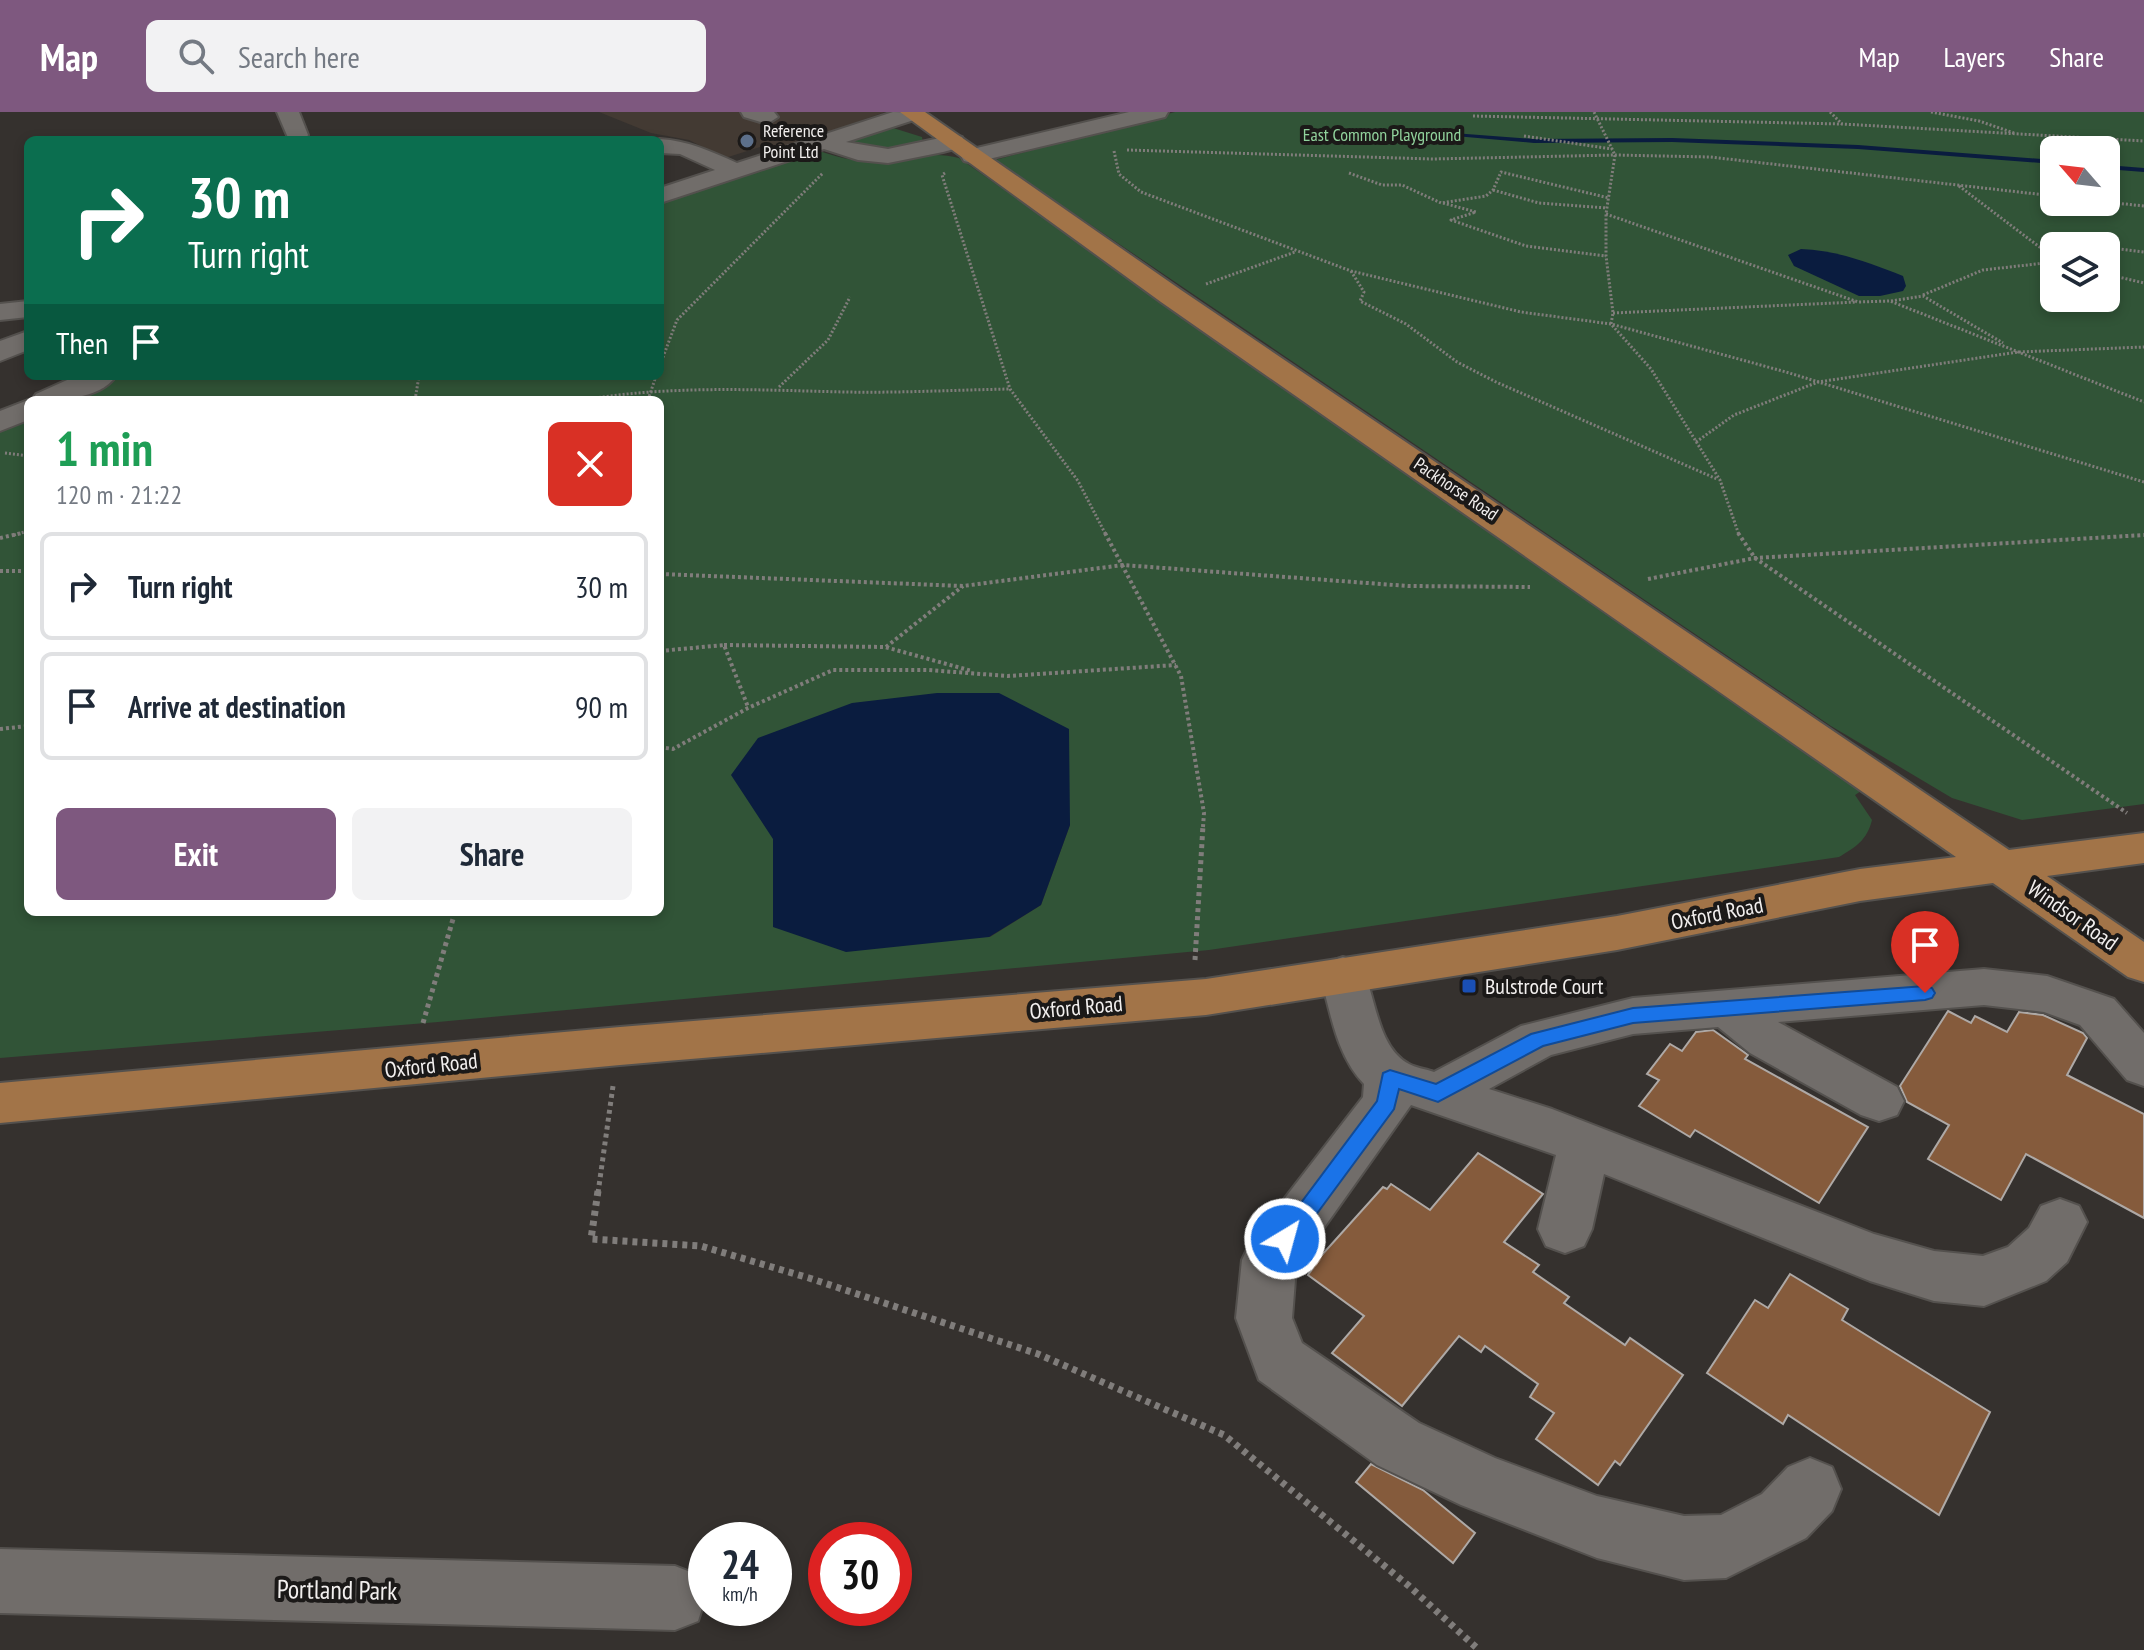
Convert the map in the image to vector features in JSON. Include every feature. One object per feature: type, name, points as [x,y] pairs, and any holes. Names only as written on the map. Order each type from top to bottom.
[{"type":"main road","name":"Packhorse Road","points":[[912,112],[1171,296],[1600,588],[1777,714],[2002,865]]},
{"type":"main road","name":"Oxford Road","points":[[0,1103],[620,1046],[1198,968],[1343,975],[1617,933],[1860,885],[2002,865],[2133,829]]},
{"type":"main road","name":"Windsor Road","points":[[2002,865],[2144,965]]},
{"type":"street","points":[[288,112],[297,135]]},
{"type":"street","points":[[664,195],[912,112]]},
{"type":"street","points":[[822,141],[854,154],[890,157],[963,149],[1157,112]]},
{"type":"street","points":[[670,143],[735,171]]},
{"type":"street","points":[[0,312],[24,309]]},
{"type":"street","points":[[0,352],[24,341]]},
{"type":"street","points":[[56,396],[92,380]]},
{"type":"street","points":[[0,422],[24,411]]},
{"type":"street","points":[[1343,975],[1367,1055],[1414,1086],[1585,1144],[1870,1257],[1934,1276],[1984,1281],[2027,1264],[2048,1245],[2060,1222]]},
{"type":"street","points":[[1810,1489],[1784,1516],[1726,1546],[1684,1548],[1612,1531],[1483,1484],[1398,1444],[1279,1361],[1264,1318],[1269,1260],[1387,1103],[1414,1086],[1538,1039],[1633,1016],[1984,987],[2047,994],[2097,1012],[2144,1066]]},
{"type":"street","points":[[1728,1009],[1767,1040],[1879,1101]]},
{"type":"street","points":[[1565,1229],[1585,1144]]},
{"type":"street","name":"Portland Park","points":[[0,1581],[675,1598]]},
{"type":"path","points":[[1594,112],[1615,155],[1607,211],[1606,256],[1613,313],[1611,324]]},
{"type":"path","points":[[1830,112],[1842,124]]},
{"type":"path","points":[[1931,112],[1979,121],[2023,135]]},
{"type":"path","points":[[1473,116],[1842,124],[2144,141]]},
{"type":"path","points":[[1524,136],[1612,149]]},
{"type":"path","points":[[963,149],[942,175],[1010,389],[1078,481],[1181,676],[1204,813],[1198,968]]},
{"type":"path","points":[[2040,195],[1710,157],[1615,155],[1433,159],[1114,150],[1119,174],[1141,192],[1351,271],[1521,312],[1611,324],[1818,382],[2144,482]]},
{"type":"path","points":[[664,354],[677,320],[826,170],[854,154]]},
{"type":"path","points":[[1441,203],[1486,196],[1493,190],[1501,172],[1609,198]]},
{"type":"path","points":[[1349,173],[1382,185],[1402,185],[1441,203],[1476,212],[1451,220],[1526,246],[1606,256]]},
{"type":"path","points":[[1959,186],[2040,249]]},
{"type":"path","points":[[1493,190],[1539,203],[1607,211],[1858,302]]},
{"type":"path","points":[[2120,203],[2144,206]]},
{"type":"path","points":[[2120,249],[2144,252]]},
{"type":"path","points":[[1171,296],[1295,252]]},
{"type":"path","points":[[1613,313],[1890,301],[1923,296],[1983,270],[2040,262]]},
{"type":"path","points":[[1351,271],[1364,292],[1360,301],[1406,324],[1457,362],[1720,480]]},
{"type":"path","points":[[2120,277],[2144,283]]},
{"type":"path","points":[[1923,296],[2018,352]]},
{"type":"path","points":[[779,387],[828,340],[850,297]]},
{"type":"path","points":[[1890,301],[2144,402]]},
{"type":"path","points":[[1611,324],[1651,369],[1720,480],[1739,535],[1755,558],[2133,829]]},
{"type":"path","points":[[1696,442],[1734,415],[1818,382],[2018,352],[2144,347]]},
{"type":"path","points":[[649,396],[654,380]]},
{"type":"path","points":[[616,396],[779,387],[822,391],[1010,389]]},
{"type":"path","points":[[0,452],[24,455]]},
{"type":"path","points":[[0,538],[24,532]]},
{"type":"path","points":[[664,574],[963,586],[1123,565],[1408,586],[1600,588],[1755,558],[2144,535]]},
{"type":"path","points":[[0,571],[24,571]]},
{"type":"path","points":[[885,647],[963,586]]},
{"type":"path","points":[[664,651],[724,645],[885,647],[981,674]]},
{"type":"path","points":[[724,645],[748,708]]},
{"type":"path","points":[[664,748],[673,749],[748,708],[833,670],[1008,676],[1176,665]]},
{"type":"path","points":[[0,732],[24,726]]},
{"type":"path","points":[[436,1028],[422,1029],[454,916]]},
{"type":"path","points":[[620,1046],[591,1239],[701,1246],[809,1278],[1038,1354],[1224,1435],[1409,1586],[1479,1650]]},
{"type":"shaded area","points":[[599,112],[885,112],[779,150],[766,145],[725,158],[689,140],[651,133]]},
{"type":"green space","name":"East Common Playground","points":[[1175,112],[2144,112],[2144,804],[2022,820],[1952,798],[1831,726],[995,160]]},
{"type":"green space","points":[[890,127],[922,137],[923,143],[914,149],[855,151],[845,141]]},
{"type":"green space","points":[[813,149],[868,162],[928,155],[959,158],[1864,789],[1855,795],[1872,820],[1864,838],[1839,857],[1209,950],[438,1022],[0,1058],[0,426],[24,414],[24,916],[664,916],[664,396],[63,396],[101,380],[664,380],[664,203]],"holes":[[[1070,825],[1041,905],[990,937],[773,927],[773,839]]]},
{"type":"water","points":[[1801,249],[1840,255],[1878,266],[1903,276],[1906,286],[1903,291],[1880,296],[1859,296],[1794,266],[1788,255]]},
{"type":"water","points":[[937,693],[999,693],[1069,729],[1070,825],[1041,905],[989,937],[846,952],[773,927],[773,839],[731,775],[758,738],[852,703]]},
{"type":"building","points":[[1948,1011],[1971,1023],[1975,1016],[2007,1032],[2019,1012],[2043,1015],[2083,1033],[2087,1038],[2067,1075],[2144,1114],[2144,1218],[2026,1154],[2001,1200],[1928,1159],[1949,1125],[1907,1102],[1900,1086]]},
{"type":"building","points":[[1713,1030],[1748,1055],[1745,1059],[1868,1127],[1819,1203],[1695,1130],[1690,1137],[1639,1106],[1659,1080],[1647,1074],[1670,1044],[1682,1051],[1696,1032]]},
{"type":"building","points":[[1478,1153],[1543,1194],[1504,1242],[1539,1265],[1533,1272],[1569,1297],[1564,1303],[1625,1345],[1630,1338],[1683,1375],[1620,1465],[1615,1461],[1598,1485],[1536,1439],[1554,1413],[1530,1397],[1538,1384],[1485,1346],[1481,1352],[1459,1336],[1402,1406],[1332,1353],[1364,1316],[1308,1275],[1311,1267],[1383,1187],[1387,1189],[1391,1184],[1430,1210]]},
{"type":"building","points":[[1790,1274],[1848,1309],[1842,1320],[1990,1412],[1939,1515],[1788,1415],[1783,1424],[1707,1373],[1755,1300],[1768,1308]]},
{"type":"building","points":[[1371,1464],[1423,1490],[1475,1533],[1453,1563],[1356,1482]]},
{"type":"waterway","points":[[1455,134],[1534,141],[1672,140],[1858,147],[2040,161]]},
{"type":"waterway","points":[[2120,168],[2144,170]]},
{"type":"place","name":"Reference Point Ltd","points":[[747,141]]},
{"type":"place","name":"Bulstrode Court","points":[[1469,986]]},
{"type":"route","points":[[1285,1239],[1387,1103],[1390,1078],[1438,1093],[1538,1039],[1633,1016],[1925,993]]}]
